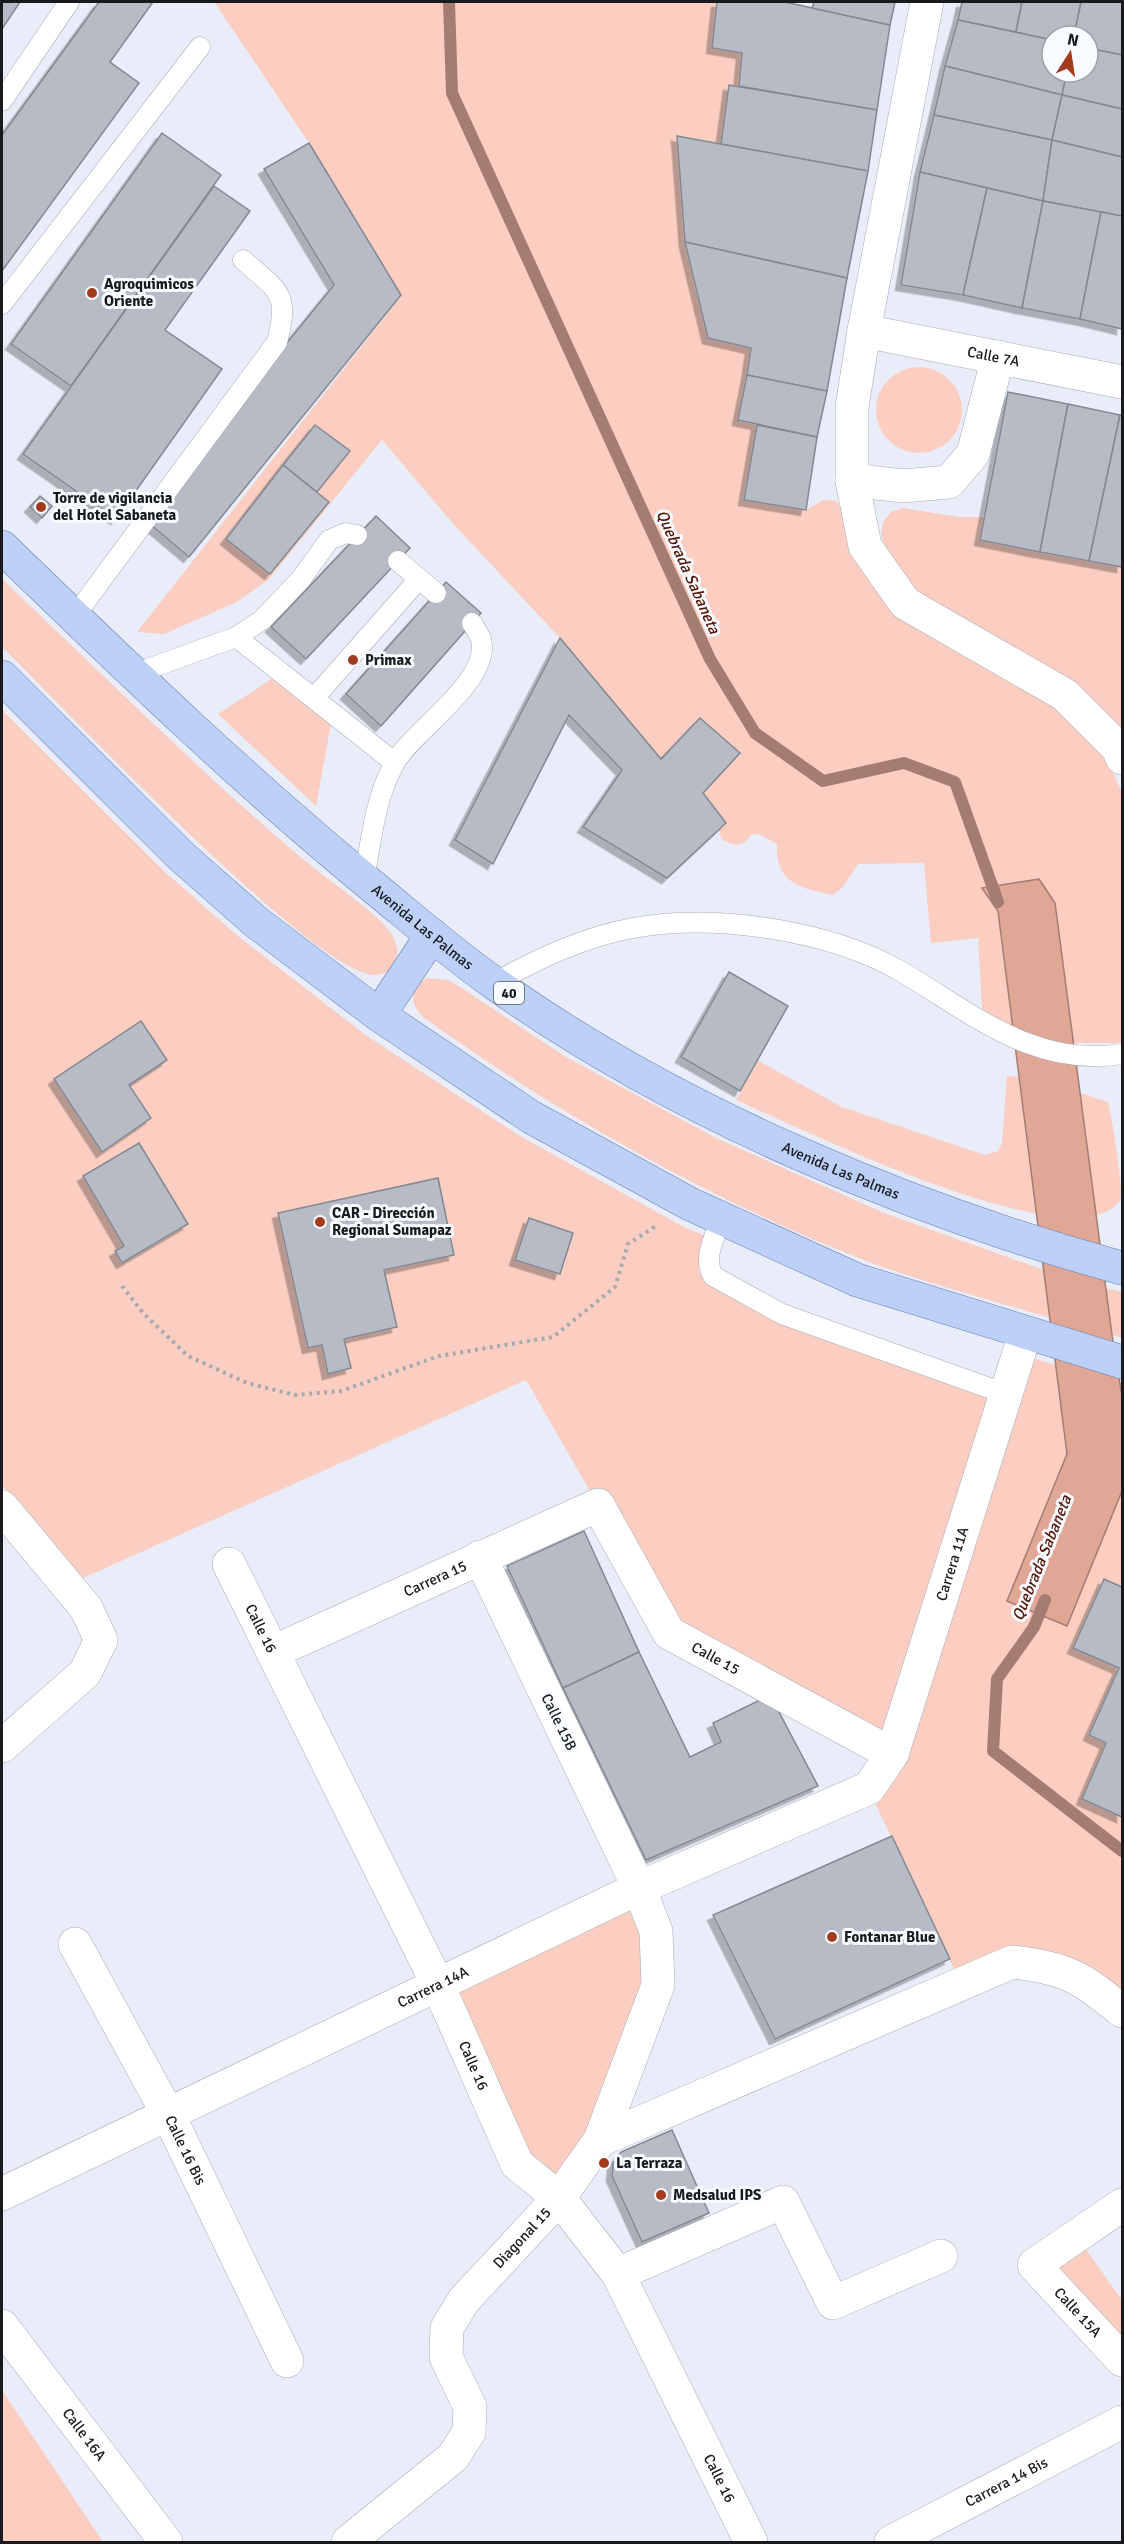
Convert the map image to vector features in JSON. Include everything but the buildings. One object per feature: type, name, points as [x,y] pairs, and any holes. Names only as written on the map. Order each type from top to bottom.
[{"type":"main road","name":"Avenida Las Palmas","points":[[2,547],[291,820],[494,983],[579,1040],[725,1119],[891,1192],[1042,1245],[1122,1268]]},
{"type":"main road","points":[[2,677],[181,856],[256,922],[379,1015],[531,1117],[690,1204],[857,1280],[1025,1334],[1122,1362]]},
{"type":"main road","points":[[379,1015],[432,935]]},
{"type":"street","points":[[927,2],[864,331],[852,407],[852,480],[865,546],[905,603],[1065,695],[1121,751]]},
{"type":"street","name":"Calle 7A","points":[[864,331],[1122,382]]},
{"type":"street","points":[[852,480],[903,486],[949,482],[973,454],[998,357]]},
{"type":"street","name":"Carrera 11A","points":[[869,1788],[892,1754],[1025,1334]]},
{"type":"street","name":"Calle 15","points":[[598,1505],[669,1633],[892,1754]]},
{"type":"street","name":"Carrera 15","points":[[273,1652],[598,1505]]},
{"type":"street","points":[[2,1508],[86,1608],[100,1640],[85,1673],[2,1746]]},
{"type":"street","name":"Calle 15B","points":[[480,1557],[639,1888]]},
{"type":"street","name":"Calle 16","points":[[229,1564],[438,1985],[517,2164],[559,2198],[618,2274],[751,2542]]},
{"type":"street","name":"Carrera 14A","points":[[2,2194],[169,2116],[639,1888],[869,1788]]},
{"type":"street","name":"Diagonal 15","points":[[348,2542],[453,2457],[469,2432],[470,2407],[446,2357],[447,2328],[464,2301],[559,2198],[600,2140],[658,1985],[656,1931],[639,1888]]},
{"type":"street","name":"Calle 16 Bis","points":[[75,1944],[169,2116],[286,2361]]},
{"type":"street","points":[[600,2140],[1012,1962],[1052,1967],[1091,1985],[1122,2011]]},
{"type":"street","points":[[618,2274],[783,2202],[833,2303],[941,2256]]},
{"type":"street","name":"Calle 15A","points":[[1122,2205],[1034,2265],[1122,2360]]},
{"type":"street","name":"Calle 16A","points":[[2,2326],[166,2542]]},
{"type":"street","name":"Carrera 14 Bis","points":[[891,2542],[1122,2422]]},
{"type":"lane","points":[[2,101],[69,2]]},
{"type":"lane","points":[[2,304],[200,47]]},
{"type":"lane","points":[[74,616],[277,342],[284,315],[278,290],[243,261]]},
{"type":"lane","points":[[134,674],[236,638],[262,620],[302,579],[329,540],[346,533],[357,535]]},
{"type":"lane","points":[[398,561],[436,593]]},
{"type":"lane","points":[[314,698],[419,579]]},
{"type":"lane","points":[[364,880],[380,795],[394,762],[467,685],[481,654],[481,639],[472,623]]},
{"type":"lane","points":[[236,638],[394,762]]},
{"type":"lane","points":[[494,983],[558,950],[634,927],[700,923],[770,929],[809,936],[891,966],[1006,1036],[1028,1044],[1063,1052],[1122,1054]]},
{"type":"lane","points":[[722,1220],[710,1249],[709,1268],[713,1276],[782,1314],[1006,1394]]},
{"type":"path","points":[[122,1286],[144,1314],[188,1356],[247,1383],[295,1395],[341,1391],[439,1356],[553,1337],[615,1287],[628,1244],[690,1204]]},
{"type":"shaded area","points":[[214,2],[717,2],[712,48],[742,53],[739,86],[729,85],[721,144],[677,137],[685,242],[708,338],[751,348],[738,420],[757,425],[744,499],[806,510],[823,500],[836,501],[843,510],[850,554],[897,616],[1055,705],[1108,762],[1122,792],[1122,1043],[1064,1043],[1006,1026],[982,1010],[978,938],[931,943],[924,863],[858,864],[842,888],[833,895],[810,890],[792,882],[780,868],[777,844],[759,834],[751,835],[741,844],[729,843],[721,838],[719,829],[726,822],[703,793],[740,753],[700,718],[661,759],[560,638],[456,527],[382,440],[269,579],[237,602],[164,634],[137,632],[401,296],[309,143]]},
{"type":"shaded area","points":[[911,367],[927,367],[950,379],[959,393],[962,410],[959,427],[950,441],[927,453],[911,453],[895,446],[883,434],[876,418],[876,402],[883,386],[895,374]]},
{"type":"shaded area","points":[[903,508],[959,517],[985,517],[981,540],[1122,567],[1122,733],[917,593],[885,550],[881,534],[883,522],[891,512]]},
{"type":"shaded area","points":[[2,579],[241,805],[382,923],[394,939],[397,948],[397,956],[390,969],[375,975],[344,963],[299,932],[187,832],[75,721],[2,647]]},
{"type":"shaded area","points":[[273,678],[331,724],[316,806],[218,714]]},
{"type":"shaded area","points":[[2,710],[165,872],[239,937],[367,1036],[520,1136],[684,1227],[706,1236],[702,1246],[699,1272],[706,1282],[778,1323],[991,1397],[884,1733],[681,1624],[591,1493],[526,1380],[81,1579],[2,1485]]},
{"type":"shaded area","points":[[427,978],[448,980],[566,1057],[714,1137],[884,1213],[1044,1270],[1050,1318],[864,1260],[748,1210],[636,1152],[527,1087],[423,1017],[415,1006],[413,996],[417,986]]},
{"type":"shaded area","points":[[757,1060],[842,1107],[985,1155],[998,1151],[1002,1143],[1007,1076],[1034,1078],[1108,1102],[1119,1168],[1120,1200],[1094,1216],[1050,1216],[995,1204],[934,1184],[872,1160],[736,1100]]},
{"type":"shaded area","points":[[1106,1288],[1122,1292],[1122,1338],[1112,1335]]},
{"type":"shaded area","points":[[1032,1358],[1083,1373],[1122,1390],[1122,1587],[1104,1580],[1073,1648],[1119,1668],[1089,1735],[1106,1743],[1082,1799],[1122,1817],[1122,1993],[955,1971],[874,1801]]},
{"type":"shaded area","points":[[633,1899],[647,1930],[647,1987],[595,2124],[556,2184],[525,2158],[449,1989]]},
{"type":"shaded area","points":[[1085,2248],[1122,2300],[1122,2340],[1054,2267]]},
{"type":"shaded area","points":[[2,2390],[103,2542],[2,2542]]},
{"type":"water","points":[[1039,879],[1055,903],[1122,1396],[1122,1491],[1067,1626],[1007,1601],[1067,1454],[998,911],[982,888]]},
{"type":"waterway","name":"Quebrada Sabaneta","points":[[449,2],[452,93],[710,659],[755,733],[823,781],[904,763],[955,782],[998,902]]},
{"type":"waterway","name":"Quebrada Sabaneta","points":[[1045,1600],[1034,1627],[997,1679],[993,1751],[1122,1851]]},
{"type":"place","name":"Agroquimicos Oriente","points":[[92,293]]},
{"type":"place","name":"Torre de vigilancia del Hotel Sabaneta","points":[[41,507]]},
{"type":"place","name":"Primax","points":[[353,660]]},
{"type":"place","name":"CAR - Dirección Regional Sumapaz","points":[[320,1222]]},
{"type":"place","name":"Fontanar Blue","points":[[832,1937]]},
{"type":"place","name":"La Terraza","points":[[604,2163]]},
{"type":"place","name":"Medsalud IPS","points":[[661,2195]]}]
